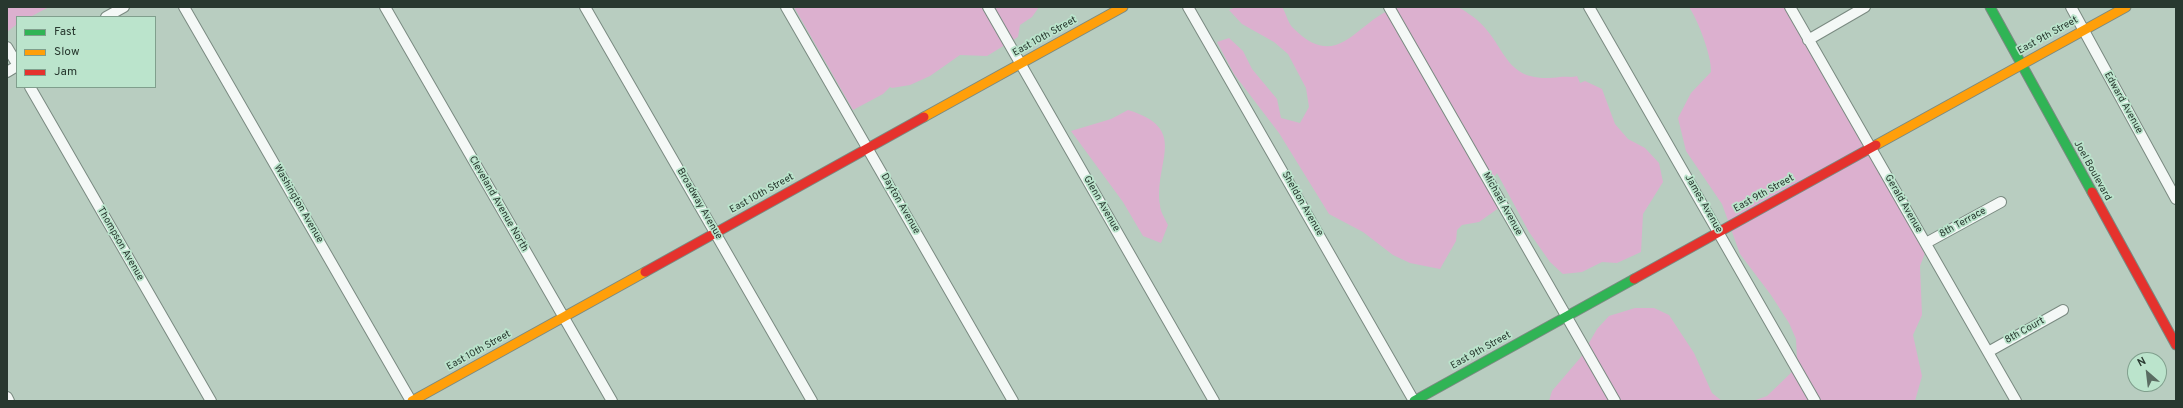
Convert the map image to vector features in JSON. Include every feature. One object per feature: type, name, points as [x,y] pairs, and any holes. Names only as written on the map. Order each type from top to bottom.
[{"type":"street","points":[[108,16],[124,7]]},
{"type":"street","name":"Washington Avenue","points":[[184,7],[411,401]]},
{"type":"street","name":"Cleveland Avenue North","points":[[385,7],[612,401]]},
{"type":"street","name":"Broadway Avenue","points":[[585,7],[812,401]]},
{"type":"street","name":"Dayton Avenue","points":[[786,7],[1013,401]]},
{"type":"street","name":"Glenn Avenue","points":[[988,7],[1214,401]]},
{"type":"street","name":"East 10th Street","points":[[411,401],[1123,7]]},
{"type":"street","name":"Sheldon Avenue","points":[[1188,7],[1414,401]]},
{"type":"street","name":"Michael Avenue","points":[[1389,7],[1615,401]]},
{"type":"street","name":"James Avenue","points":[[1589,7],[1815,401]]},
{"type":"street","name":"Gerald Avenue","points":[[1790,7],[2016,401]]},
{"type":"street","points":[[1808,40],[1865,7]]},
{"type":"street","name":"Joel Boulevard","points":[[1990,7],[2176,345]]},
{"type":"street","name":"Edward Avenue","points":[[2071,7],[2176,199]]},
{"type":"street","name":"East 9th Street","points":[[1414,401],[2126,7]]},
{"type":"street","points":[[7,47],[16,63]]},
{"type":"street","points":[[7,72],[16,66]]},
{"type":"street","name":"Thompson Avenue","points":[[31,88],[210,401]]},
{"type":"street","name":"8th Terrace","points":[[1926,244],[2001,202]]},
{"type":"street","name":"8th Court","points":[[1988,352],[2063,310]]},
{"type":"street","points":[[7,397],[10,401]]},
{"type":"shaded area","points":[[7,7],[49,7],[32,16],[16,16],[16,25],[7,32]]},
{"type":"shaded area","points":[[794,7],[1039,7],[1032,17],[1020,25],[1018,37],[987,56],[960,55],[930,76],[910,85],[890,87],[883,94],[853,110]]},
{"type":"shaded area","points":[[1236,7],[1282,7],[1293,28],[1309,41],[1323,46],[1336,45],[1348,39],[1384,13],[1398,7],[1456,7],[1472,16],[1484,27],[1507,60],[1526,75],[1541,78],[1577,76],[1580,83],[1585,81],[1602,89],[1615,124],[1628,139],[1645,148],[1659,163],[1663,182],[1643,214],[1641,252],[1617,263],[1602,262],[1582,272],[1563,274],[1550,262],[1529,232],[1497,173],[1488,185],[1500,207],[1479,222],[1462,225],[1457,230],[1456,241],[1440,269],[1410,263],[1393,255],[1363,232],[1329,214],[1279,133],[1234,74],[1217,42],[1229,38],[1243,51],[1252,69],[1277,99],[1281,118],[1300,123],[1309,107],[1306,88],[1288,54],[1274,42],[1242,24],[1229,10]]},
{"type":"shaded area","points":[[1689,7],[1790,7],[1928,245],[1920,266],[1922,315],[1913,335],[1922,376],[1915,401],[1753,401],[1767,396],[1794,370],[1797,359],[1796,339],[1789,323],[1771,295],[1740,254],[1722,204],[1686,151],[1678,118],[1691,93],[1711,72],[1711,65],[1704,39]]},
{"type":"shaded area","points":[[1128,110],[1147,118],[1158,127],[1164,137],[1165,148],[1159,189],[1160,207],[1168,225],[1161,243],[1143,236],[1123,202],[1071,131],[1111,119]]},
{"type":"shaded area","points":[[1635,308],[1654,308],[1669,315],[1694,353],[1712,393],[1722,401],[1549,401],[1552,391],[1581,357],[1597,329],[1609,316]]},
{"type":"traffic: fast","points":[[1990,7],[2092,192]]},
{"type":"traffic: fast","points":[[1414,401],[1634,279]]},
{"type":"traffic: slow","points":[[924,117],[1123,7]]},
{"type":"traffic: slow","points":[[1876,145],[2126,7]]},
{"type":"traffic: slow","points":[[412,401],[645,272]]},
{"type":"traffic: jam","points":[[645,272],[924,117]]},
{"type":"traffic: jam","points":[[1634,279],[1876,145]]},
{"type":"traffic: jam","points":[[2092,192],[2176,345]]}]
